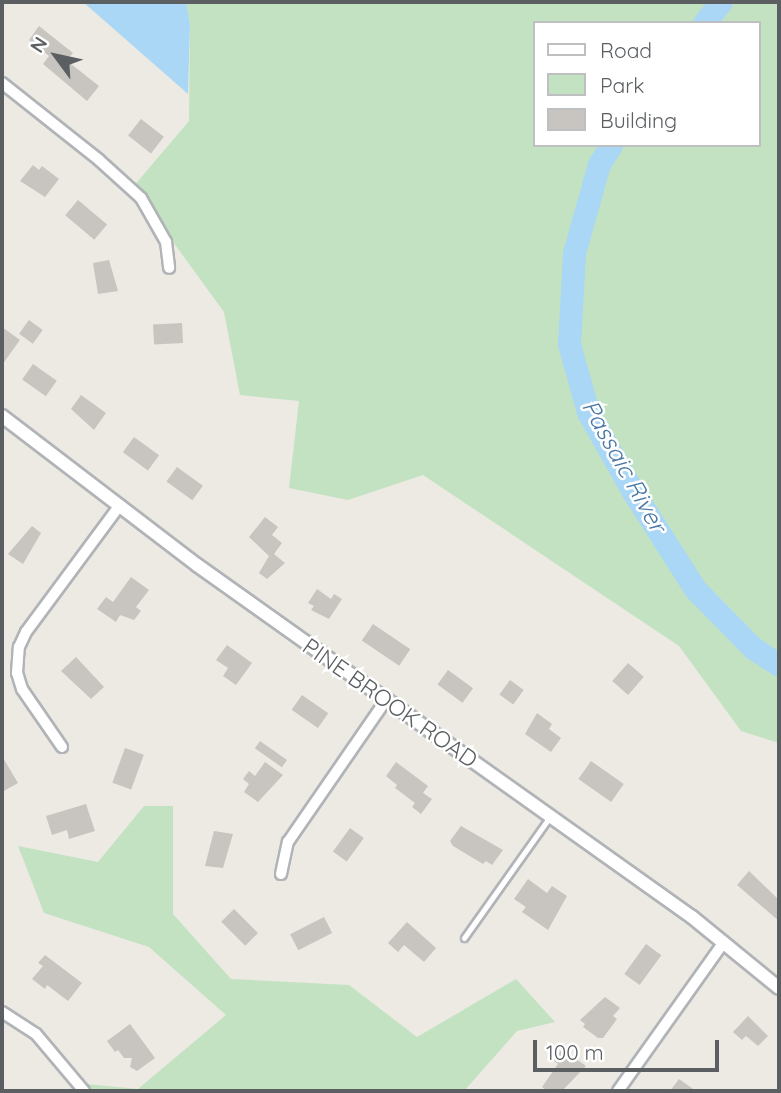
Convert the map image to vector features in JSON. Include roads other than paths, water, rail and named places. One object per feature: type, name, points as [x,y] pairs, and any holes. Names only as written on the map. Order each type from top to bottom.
[{"type":"street","points":[[2,83],[99,160],[141,198],[166,242],[169,268]]},
{"type":"street","name":"PINE BROOK ROAD","points":[[2,416],[386,700],[724,942],[779,988]]},
{"type":"street","points":[[62,747],[22,689],[17,673],[19,648],[26,632],[120,505]]},
{"type":"street","points":[[281,874],[288,842],[386,700]]},
{"type":"street","points":[[618,1091],[724,942]]},
{"type":"street","points":[[2,1012],[36,1034],[85,1091]]},
{"type":"lane","points":[[464,938],[551,816]]},
{"type":"water","points":[[83,2],[186,2],[190,24],[188,94]]},
{"type":"waterway","name":"Passaic River","points":[[706,21],[721,2]]},
{"type":"waterway","name":"Passaic River","points":[[610,147],[599,164],[574,253],[569,344],[588,412],[632,490],[695,589],[753,648],[779,665]]}]
